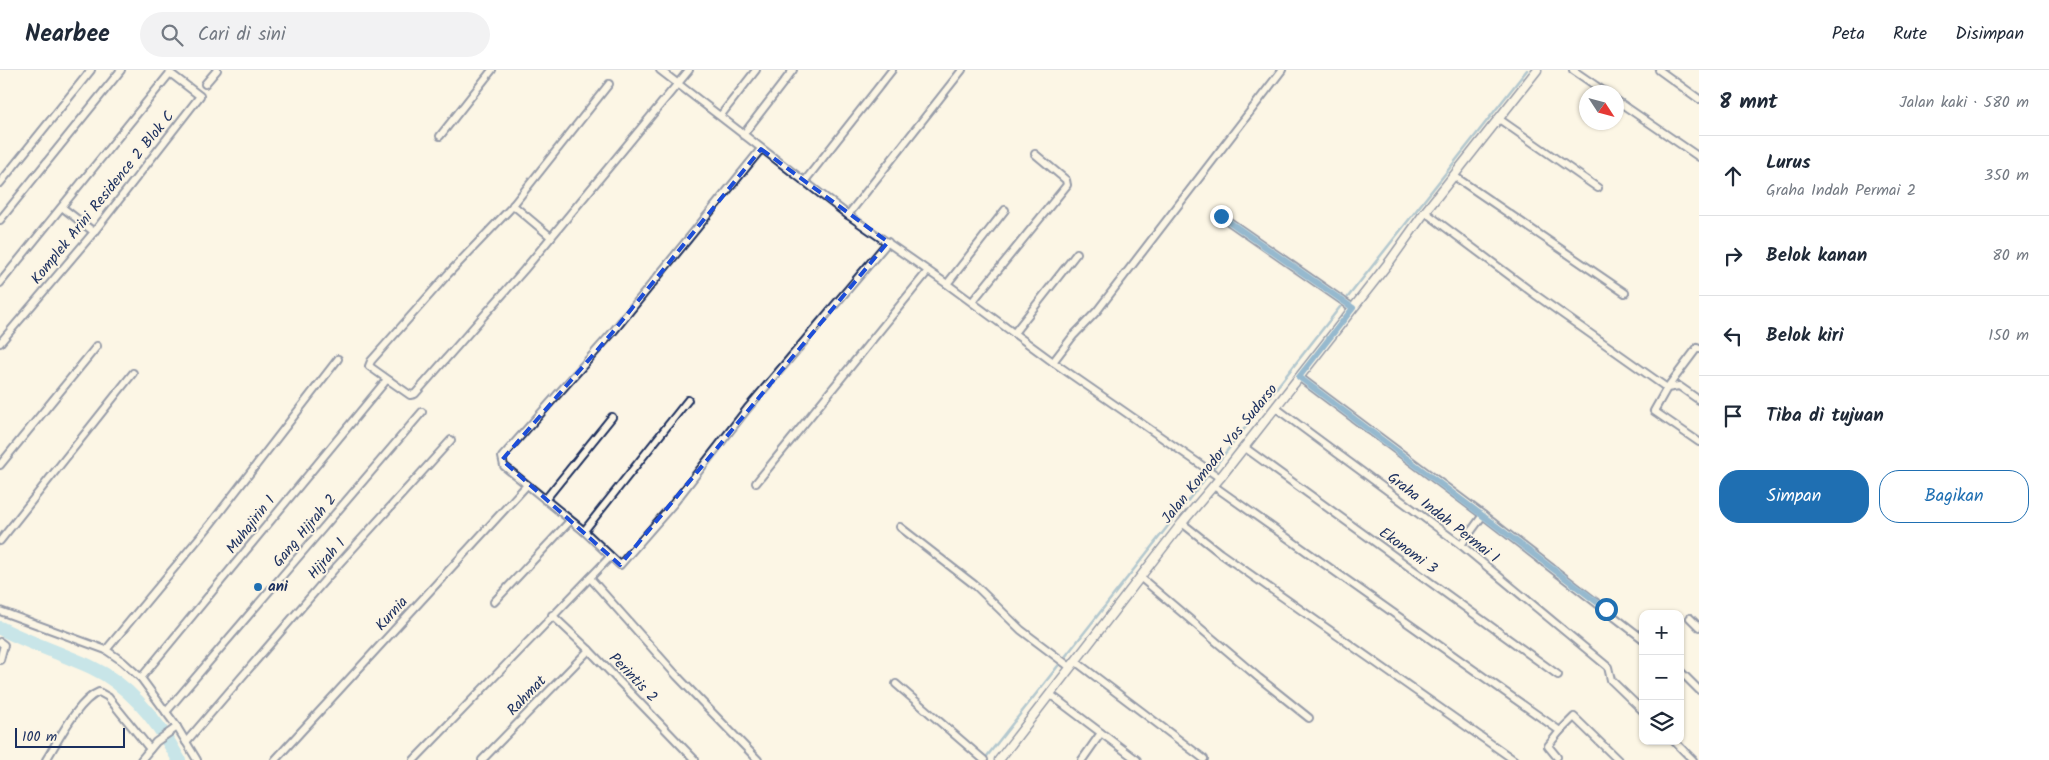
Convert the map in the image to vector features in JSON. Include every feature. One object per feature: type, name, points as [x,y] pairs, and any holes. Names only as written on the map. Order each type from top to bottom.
[{"type":"street","points":[[0,183],[91,70]]},
{"type":"street","points":[[0,220],[121,70]]},
{"type":"street","points":[[205,84],[217,70]]},
{"type":"street","points":[[440,136],[492,70]]},
{"type":"street","points":[[660,70],[848,215],[947,284],[1053,362],[1218,476]]},
{"type":"street","points":[[609,84],[513,205],[371,361],[370,366],[410,396],[415,394],[551,238],[689,70]]},
{"type":"street","points":[[721,116],[756,70]]},
{"type":"street","points":[[743,135],[793,70]]},
{"type":"street","points":[[804,182],[892,70]]},
{"type":"street","points":[[848,215],[962,70]]},
{"type":"street","points":[[1053,362],[1073,336],[1097,311],[1282,70]]},
{"type":"street","name":"Jalan Komodor Yos Sudarso","points":[[999,760],[1051,695],[1070,663],[1214,486],[1218,476],[1276,408],[1425,212],[1537,70]]},
{"type":"street","points":[[1573,70],[1596,85]]},
{"type":"street","points":[[1659,70],[1699,99]]},
{"type":"street","name":"Komplek Arini Residence 2 Blok C","points":[[0,343],[94,232],[200,96],[170,73],[63,208]]},
{"type":"street","points":[[1624,105],[1699,157]]},
{"type":"street","points":[[1499,119],[1598,188]]},
{"type":"street","points":[[761,149],[612,334],[502,458],[504,466],[584,531],[620,565],[674,502],[747,409],[888,242]]},
{"type":"street","points":[[972,302],[1067,184],[1066,180],[1035,154]]},
{"type":"street","points":[[1454,176],[1625,293]]},
{"type":"street","points":[[513,205],[551,238]]},
{"type":"street","points":[[0,283],[63,208],[94,232]]},
{"type":"street","points":[[947,284],[1005,210]]},
{"type":"street","points":[[1425,212],[1537,296],[1668,388],[1679,386],[1699,400]]},
{"type":"street","points":[[1221,216],[1353,308]]},
{"type":"street","points":[[1014,334],[1076,253]]},
{"type":"street","points":[[756,483],[928,272]]},
{"type":"street","points":[[0,466],[97,346]]},
{"type":"street","points":[[1699,350],[1697,348],[1654,410],[1699,442]]},
{"type":"street","points":[[106,650],[209,526],[338,359]]},
{"type":"street","points":[[0,541],[133,373]]},
{"type":"street","points":[[1299,377],[1483,515],[1639,636]]},
{"type":"street","name":"Muhajirin 1","points":[[141,678],[385,381],[390,381]]},
{"type":"street","points":[[584,531],[688,400]]},
{"type":"street","name":"Graha Indah Permai 1","points":[[1276,408],[1460,545],[1608,667],[1611,680],[1639,707]]},
{"type":"street","name":"Gang Hijrah 2","points":[[166,712],[422,412]]},
{"type":"street","points":[[545,500],[612,417]]},
{"type":"street","name":"Hijrah 1","points":[[186,742],[336,566],[450,440]]},
{"type":"street","name":"Ekonomi 3","points":[[1244,447],[1558,675]]},
{"type":"street","name":"Kurnia","points":[[275,760],[527,485]]},
{"type":"street","points":[[1214,486],[1560,731]]},
{"type":"street","points":[[1460,545],[1483,515]]},
{"type":"street","points":[[494,602],[570,521]]},
{"type":"street","points":[[1182,523],[1220,553],[1514,760]]},
{"type":"street","points":[[900,526],[976,586],[1021,630],[1204,758]]},
{"type":"street","points":[[414,760],[610,557]]},
{"type":"street","points":[[1140,577],[1259,678],[1310,718]]},
{"type":"street","points":[[590,578],[677,676],[758,760]]},
{"type":"street","points":[[0,611],[106,650],[141,678],[177,727],[197,760]]},
{"type":"street","name":"Perintis 2","points":[[552,615],[589,650],[695,760]]},
{"type":"street","points":[[1690,618],[1699,627]]},
{"type":"street","points":[[0,642],[4,645],[0,660]]},
{"type":"street","name":"Rahmat","points":[[482,760],[589,650]]},
{"type":"street","points":[[1684,675],[1699,690]]},
{"type":"street","points":[[896,684],[981,758]]},
{"type":"street","points":[[46,760],[75,715],[92,695],[99,692],[108,697],[150,749]]},
{"type":"street","points":[[1051,695],[1137,760]]},
{"type":"street","points":[[1557,757],[1548,746],[1574,717],[1618,760]]},
{"type":"street","points":[[141,760],[156,742],[177,727]]},
{"type":"street","points":[[1082,760],[1101,733]]},
{"type":"street","points":[[1678,745],[1693,760]]},
{"type":"highlighted area","points":[[761,149],[888,242],[620,565],[502,460],[612,333]]},
{"type":"waterway","points":[[1348,297],[1527,70]]},
{"type":"waterway","points":[[984,760],[1340,307]]},
{"type":"waterway","points":[[0,628],[91,667],[118,684],[153,719],[179,760]]},
{"type":"place","name":"ani","points":[[258,587]]},
{"type":"route","points":[[1221,216],[1353,308],[1299,377],[1606,609]]}]
